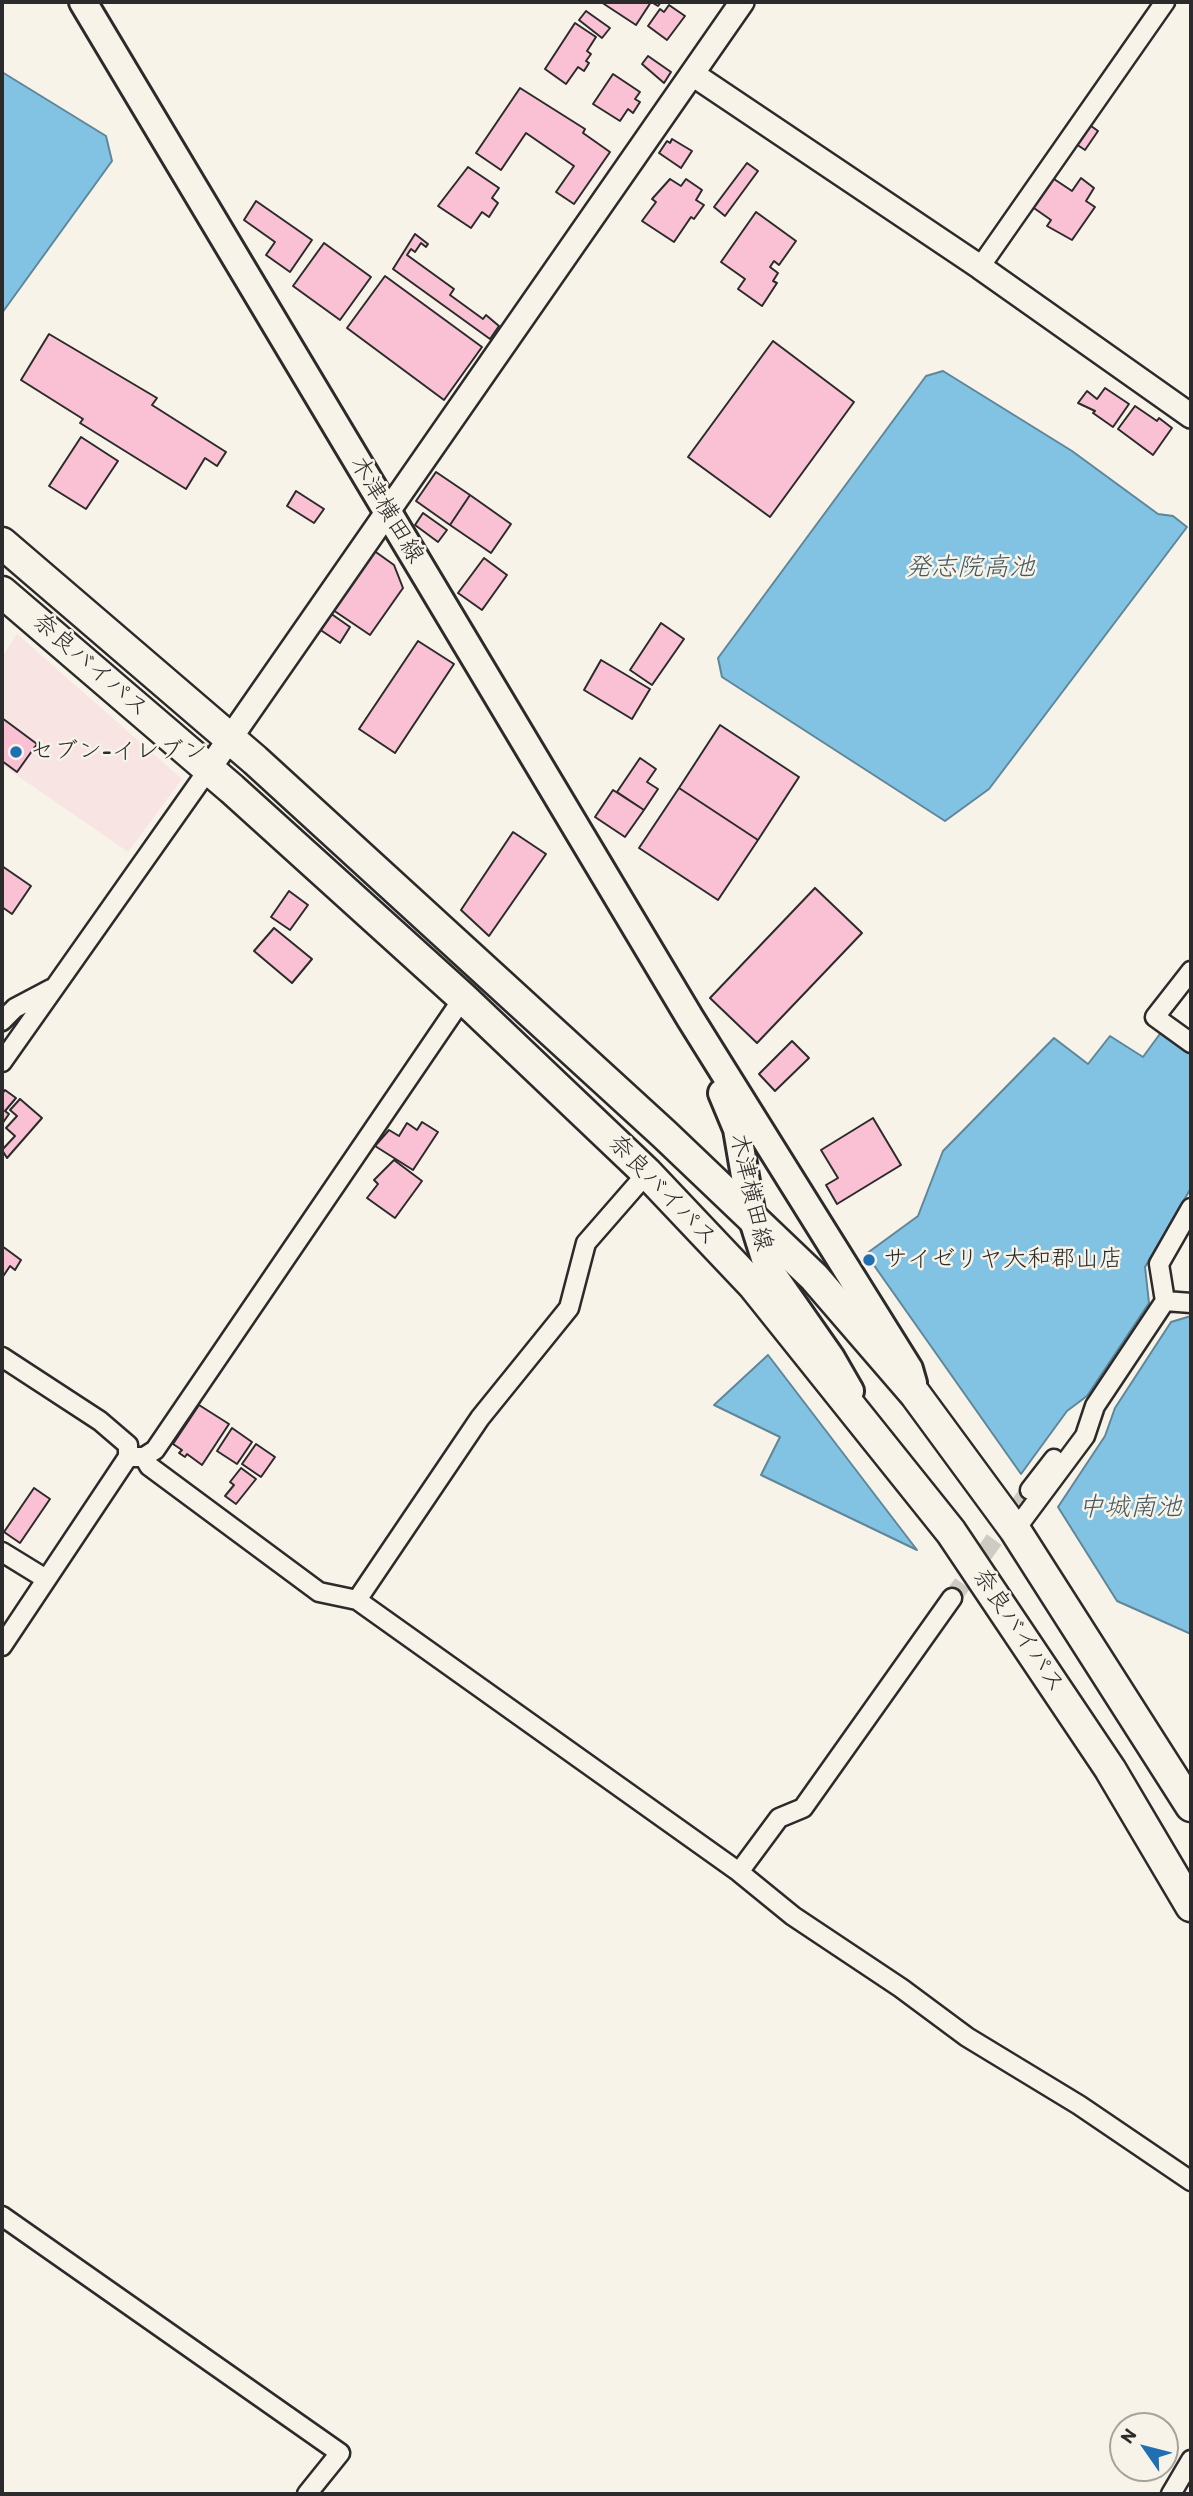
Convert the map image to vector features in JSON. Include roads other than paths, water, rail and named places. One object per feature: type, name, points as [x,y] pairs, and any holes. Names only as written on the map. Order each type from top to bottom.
[{"type":"highway","name":"奈良バイパス","points":[[2,543],[231,739],[752,1217],[814,1278],[915,1394],[1015,1530],[1191,1806]]},
{"type":"highway","name":"奈良バイパス","points":[[2,592],[208,770],[463,998],[647,1172],[754,1286],[951,1532],[1110,1769],[1191,1906]]},
{"type":"main road","name":"木津横田線","points":[[83,2],[690,1018],[909,1369],[915,1394]]},
{"type":"main road","name":"木津横田線","points":[[690,1018],[737,1129],[752,1217],[768,1268],[831,1358],[871,1429]]},
{"type":"street","points":[[2,1062],[231,739],[694,75],[742,2]]},
{"type":"street","points":[[980,267],[1164,2]]},
{"type":"street","points":[[694,75],[980,267],[1191,416]]},
{"type":"street","points":[[1191,971],[1155,1017],[1191,1043]]},
{"type":"street","points":[[2,1021],[15,1008],[54,988]]},
{"type":"street","points":[[2,1646],[46,1579],[136,1457],[155,1450],[463,998]]},
{"type":"street","points":[[358,1600],[480,1418],[569,1308],[586,1243],[647,1172]]},
{"type":"street","points":[[1030,1490],[1095,1406],[1165,1301],[1160,1264],[1191,1208]]},
{"type":"street","points":[[1165,1301],[1191,1303]]},
{"type":"street","points":[[2,1357],[100,1421],[128,1445],[136,1457],[319,1592],[358,1600],[739,1872],[793,1916],[901,1988],[967,2037],[1079,2105],[1191,2181]]},
{"type":"street","points":[[1015,1530],[1085,1436],[1095,1406]]},
{"type":"street","points":[[2,1552],[46,1579]]},
{"type":"street","points":[[739,1872],[779,1818],[803,1808],[952,1598]]},
{"type":"street","points":[[2,2217],[340,2453],[307,2494]]},
{"type":"street","points":[[1171,2494],[1191,2460]]},
{"type":"water","points":[[2,72],[106,136],[112,161],[2,313]]},
{"type":"water","name":"発志院高池","points":[[943,371],[1072,451],[1158,514],[1173,516],[1187,527],[989,789],[945,821],[722,677],[718,658],[926,376]]},
{"type":"water","name":"中城南池","points":[[1162,1031],[1191,1052],[1191,1188],[1145,1267],[1149,1303],[1087,1396],[1067,1411],[1021,1474],[866,1254],[918,1216],[943,1151],[1054,1038],[1088,1064],[1110,1036],[1143,1057]]},
{"type":"water","name":"中城南池","points":[[1191,1316],[1191,1634],[1117,1601],[1058,1507],[1105,1436],[1115,1408],[1171,1322]]},
{"type":"water","points":[[768,1355],[917,1550],[761,1475],[780,1437],[714,1405]]},
{"type":"tunnel","points":[[952,1598],[1030,1490]]},
{"type":"place","name":"セブン-イレブン","points":[[16,752]]},
{"type":"place","name":"サイゼリヤ大和郡山店","points":[[869,1260]]}]
